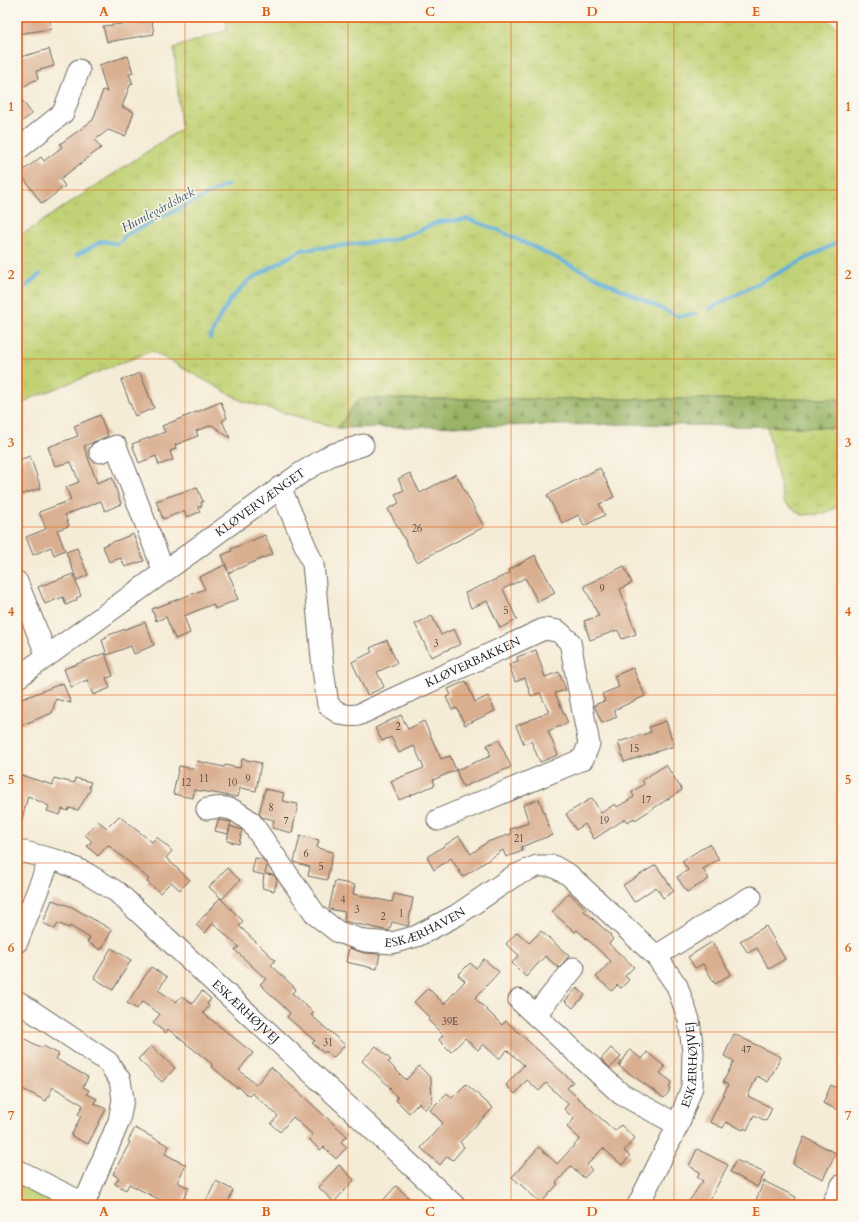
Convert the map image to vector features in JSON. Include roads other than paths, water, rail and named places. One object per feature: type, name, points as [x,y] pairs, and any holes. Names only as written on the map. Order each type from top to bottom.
[{"type":"street","points":[[17,150],[63,113],[79,70]]},
{"type":"street","name":"KLØVERVÆNGET","points":[[17,678],[280,487],[331,455],[363,445]]},
{"type":"street","points":[[100,452],[116,446],[164,572]]},
{"type":"street","name":"KLØVERBAKKEN","points":[[280,487],[313,564],[323,670],[328,705],[338,714],[346,716],[358,715],[544,629],[558,631],[570,642],[589,744],[583,760],[438,820]]},
{"type":"street","points":[[17,582],[47,656]]},
{"type":"street","name":"ESKÆRHAVEN","points":[[207,809],[222,806],[237,810],[251,822],[316,915],[338,932],[365,941],[392,943],[417,936],[457,915],[514,876],[537,866],[553,866],[569,875],[656,956]]},
{"type":"street","name":"ESKÆRHØJVEJ","points":[[17,850],[50,859],[84,872],[117,892],[454,1205]]},
{"type":"street","points":[[17,942],[50,859]]},
{"type":"street","points":[[656,956],[751,897]]},
{"type":"street","name":"ESKÆRHØJVEJ","points":[[638,1205],[678,1125],[692,1087],[693,1052],[689,1020],[677,986],[656,956]]},
{"type":"street","points":[[535,1015],[574,968]]},
{"type":"street","name":"ESKÆRHØJVEJ","points":[[519,1000],[621,1094],[678,1125]]},
{"type":"street","points":[[17,1001],[108,1062],[120,1080],[123,1099],[119,1121],[86,1204],[17,1170]]},
{"type":"street","points":[[832,1205],[842,1185]]},
{"type":"waterway","name":"Humlegårdsbæk","points":[[77,255],[102,241],[118,244],[126,235],[227,185]]},
{"type":"waterway","points":[[210,338],[218,320],[231,299],[248,281],[301,250],[391,240],[416,232],[437,222],[469,219],[500,231],[678,316],[696,314]]},
{"type":"waterway","points":[[709,309],[842,240]]},
{"type":"waterway","name":"Humlegårdsbæk","points":[[17,294],[40,274]]}]
